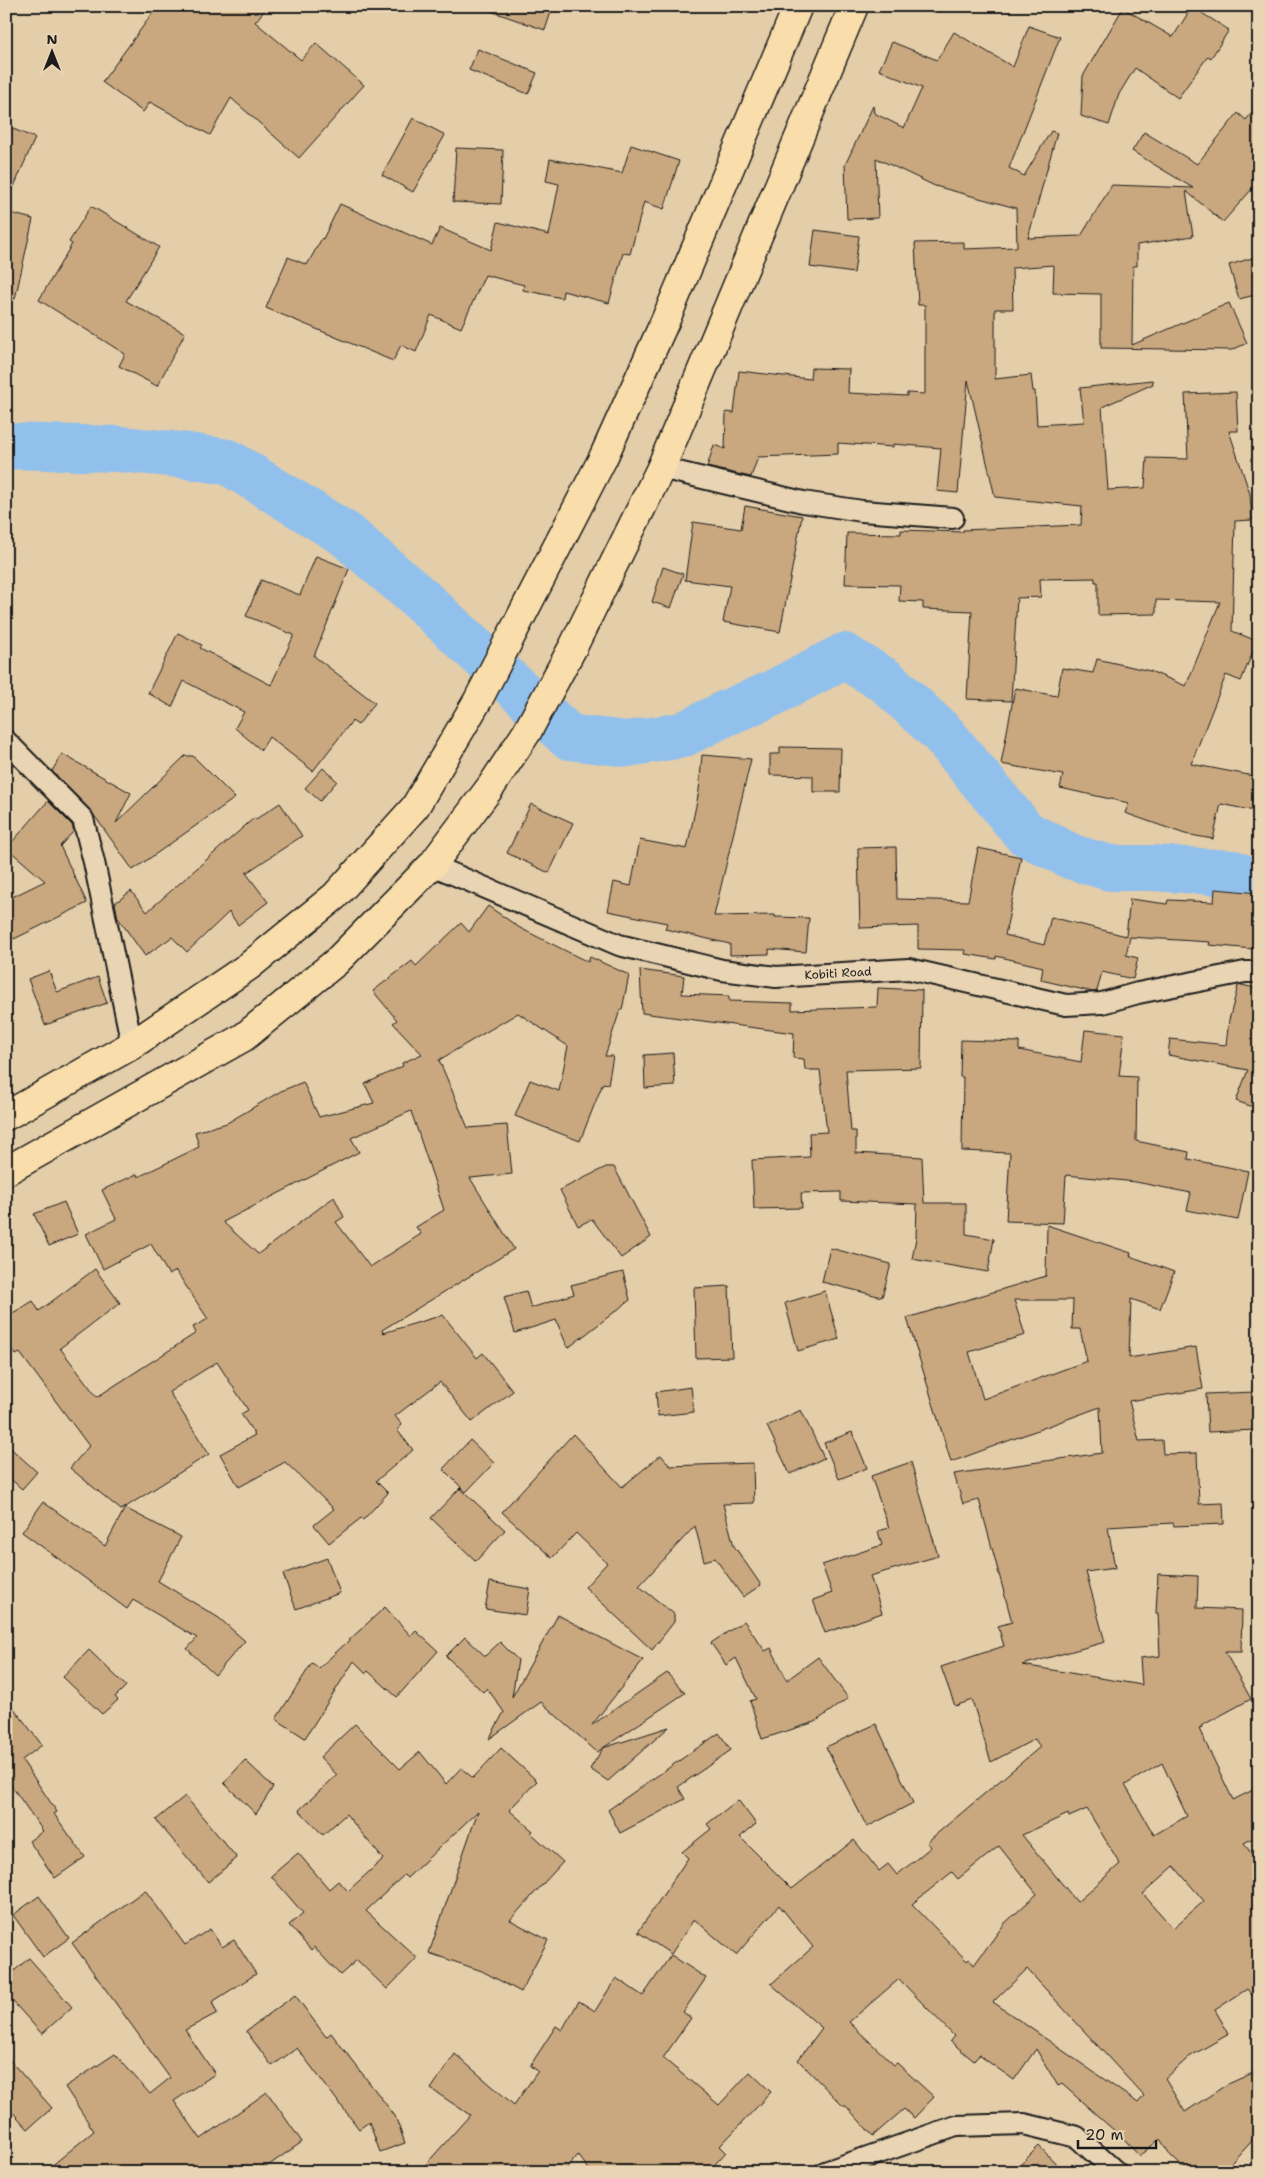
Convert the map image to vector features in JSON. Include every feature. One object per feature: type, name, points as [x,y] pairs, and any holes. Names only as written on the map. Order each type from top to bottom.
[{"type":"main road","points":[[6,1116],[132,1045],[249,966],[335,896],[415,807],[478,700],[602,458],[666,319],[798,6]]},
{"type":"main road","points":[[6,1171],[244,1037],[336,962],[432,865],[492,785],[527,732],[573,647],[662,468],[854,6]]},
{"type":"street","points":[[662,468],[803,502],[862,511],[953,518]]},
{"type":"street","points":[[6,741],[83,818],[132,1045]]},
{"type":"street","name":"Kobiti Road","points":[[432,865],[619,945],[722,970],[776,977],[909,969],[1066,1005],[1102,1002],[1245,972],[1259,972]]},
{"type":"street","points":[[825,2172],[956,2126],[1024,2124],[1077,2137],[1116,2172]]},
{"type":"building","points":[[158,6],[268,6],[255,22],[301,60],[316,43],[364,85],[299,158],[231,98],[210,135],[150,102],[143,112],[102,82]]},
{"type":"building","points":[[486,6],[553,6],[545,30],[485,9]]},
{"type":"building","points":[[1192,7],[1229,30],[1211,58],[1208,56],[1178,98],[1135,68],[1119,94],[1109,125],[1081,116],[1083,76],[1123,8],[1173,37]]},
{"type":"building","points":[[1029,26],[1060,37],[1009,168],[1024,176],[1051,131],[1057,133],[1028,238],[1081,236],[1112,185],[1193,188],[1132,151],[1144,132],[1197,164],[1238,113],[1246,120],[1259,104],[1259,181],[1223,222],[1186,191],[1193,236],[1137,245],[1137,266],[1133,266],[1132,345],[1229,303],[1247,343],[1232,350],[1101,348],[1101,294],[1053,293],[1054,265],[1012,268],[1013,309],[995,309],[995,379],[1031,375],[1033,391],[1035,391],[1037,425],[1084,422],[1080,388],[1152,380],[1153,384],[1102,407],[1108,490],[1145,488],[1147,458],[1188,459],[1185,394],[1236,392],[1238,431],[1229,431],[1250,494],[1252,520],[1235,521],[1232,631],[1257,641],[1241,681],[1226,675],[1191,764],[1259,777],[1259,812],[1221,804],[1213,839],[1185,834],[1125,813],[1129,803],[1060,788],[1063,775],[1001,764],[1015,688],[1057,696],[1062,668],[1093,673],[1097,659],[1150,671],[1186,686],[1220,602],[1156,600],[1156,614],[1098,615],[1098,582],[1095,582],[1095,578],[1040,579],[1041,597],[1017,598],[1011,701],[967,699],[972,611],[923,609],[923,602],[899,601],[900,585],[845,584],[847,533],[901,534],[901,530],[963,532],[963,530],[1081,525],[1082,506],[995,497],[968,380],[958,493],[937,491],[941,448],[893,444],[893,447],[838,443],[838,454],[758,457],[751,477],[707,467],[714,445],[725,449],[726,412],[734,413],[739,371],[810,379],[811,368],[849,369],[848,393],[907,396],[907,393],[925,394],[925,305],[918,305],[915,243],[964,242],[964,249],[1017,247],[1016,208],[935,186],[876,158],[878,218],[847,219],[845,165],[873,106],[874,113],[904,128],[922,88],[879,70],[892,42],[937,60],[954,32],[1013,67]]},
{"type":"building","points":[[478,49],[537,73],[528,94],[469,70]]},
{"type":"building","points":[[413,118],[445,135],[413,192],[382,175]]},
{"type":"building","points":[[6,126],[35,138],[6,205]]},
{"type":"building","points":[[631,145],[679,161],[664,209],[644,202],[630,254],[623,253],[609,303],[563,291],[562,298],[523,290],[524,285],[485,275],[461,328],[431,315],[416,352],[401,345],[393,361],[266,308],[288,257],[307,265],[323,239],[340,204],[432,245],[440,228],[491,250],[498,222],[549,235],[559,184],[546,181],[550,159],[622,173]]},
{"type":"building","points":[[456,148],[503,150],[501,204],[453,202]]},
{"type":"building","points":[[91,206],[159,247],[126,301],[185,333],[157,386],[119,366],[125,354],[39,300],[72,244],[69,242]]},
{"type":"building","points":[[6,212],[33,219],[15,299],[6,298]]},
{"type":"building","points":[[815,230],[859,236],[854,273],[810,267]]},
{"type":"building","points":[[1259,256],[1259,294],[1239,299],[1229,265]]},
{"type":"building","points":[[745,506],[802,516],[780,632],[723,622],[730,586],[685,580],[693,522],[741,529]]},
{"type":"building","points":[[316,556],[349,569],[314,656],[375,703],[358,725],[352,721],[313,771],[269,737],[261,750],[235,728],[244,712],[184,681],[172,707],[148,693],[178,633],[202,645],[200,648],[271,685],[294,635],[246,616],[261,580],[300,595]]},
{"type":"building","points":[[663,567],[683,574],[671,608],[652,602]]},
{"type":"building","points":[[780,747],[841,748],[840,792],[813,792],[813,776],[770,775],[770,754],[780,754]]},
{"type":"building","points":[[62,754],[131,793],[116,823],[185,756],[193,756],[235,798],[133,870],[91,811],[52,771]]},
{"type":"building","points":[[702,755],[751,759],[714,916],[775,915],[775,917],[809,918],[806,952],[769,949],[769,954],[730,955],[730,944],[665,929],[667,923],[608,911],[614,882],[631,886],[640,840],[687,849],[699,791]]},
{"type":"building","points":[[323,768],[337,781],[320,801],[305,788]]},
{"type":"building","points":[[48,801],[72,825],[74,831],[60,846],[87,903],[14,939],[6,923],[6,900],[45,881],[7,848]]},
{"type":"building","points":[[280,803],[302,836],[246,873],[268,902],[238,925],[229,912],[187,952],[172,937],[145,956],[118,918],[115,903],[131,891],[147,912],[254,818],[256,819]]},
{"type":"building","points":[[531,804],[573,823],[549,873],[507,853]]},
{"type":"building","points":[[896,847],[897,899],[968,901],[978,848],[1021,857],[1005,935],[1044,945],[1051,917],[1126,936],[1130,899],[1167,904],[1168,900],[1214,902],[1215,889],[1259,893],[1253,949],[1209,945],[1210,942],[1130,937],[1126,955],[1138,958],[1133,979],[1102,972],[1097,991],[1093,992],[1041,980],[1043,967],[996,956],[996,959],[965,954],[966,950],[918,949],[918,926],[860,928],[858,848]]},
{"type":"building","points":[[488,906],[520,928],[588,962],[590,957],[629,975],[622,1010],[620,1010],[605,1056],[613,1056],[608,1084],[603,1083],[580,1141],[515,1116],[530,1080],[559,1091],[568,1046],[518,1013],[439,1060],[468,1128],[507,1125],[512,1174],[470,1178],[514,1249],[382,1330],[383,1333],[443,1315],[477,1358],[483,1353],[513,1391],[472,1422],[440,1382],[395,1416],[402,1425],[397,1430],[413,1450],[376,1481],[388,1493],[363,1520],[361,1518],[329,1543],[314,1525],[334,1509],[285,1462],[239,1487],[220,1454],[255,1435],[241,1414],[248,1410],[217,1362],[169,1392],[209,1454],[121,1510],[70,1468],[89,1446],[20,1353],[16,1355],[6,1340],[6,1317],[33,1301],[39,1311],[95,1269],[120,1303],[60,1348],[97,1397],[196,1333],[193,1327],[208,1319],[176,1271],[169,1275],[151,1244],[103,1269],[86,1234],[116,1219],[102,1190],[137,1174],[138,1177],[199,1147],[195,1132],[227,1123],[281,1091],[303,1082],[319,1117],[374,1103],[365,1084],[403,1066],[402,1063],[422,1054],[393,1023],[397,1020],[373,991],[412,961],[416,966],[461,923],[469,932]],"holes":[[[411,1111],[444,1210],[416,1227],[421,1234],[370,1267],[336,1222],[344,1217],[334,1197],[258,1254],[223,1222],[359,1152],[351,1138]]]},
{"type":"building","points":[[640,970],[684,976],[682,994],[729,996],[729,1001],[792,1003],[792,1010],[877,1007],[878,988],[922,990],[921,1068],[846,1070],[851,1131],[856,1131],[856,1153],[922,1157],[924,1203],[966,1203],[966,1234],[994,1239],[988,1272],[912,1259],[916,1238],[917,1204],[841,1201],[841,1192],[801,1193],[802,1208],[754,1209],[752,1160],[810,1157],[809,1133],[827,1132],[820,1070],[805,1070],[804,1059],[793,1058],[794,1033],[642,1013]]},
{"type":"building","points":[[49,971],[57,992],[98,977],[107,1003],[45,1025],[28,979]]},
{"type":"building","points":[[1242,985],[1259,989],[1259,1109],[1236,1101],[1248,1070],[1168,1055],[1170,1039],[1226,1045],[1229,1020],[1238,986]]},
{"type":"building","points":[[1085,1030],[1124,1034],[1119,1076],[1137,1077],[1136,1141],[1189,1152],[1188,1159],[1248,1171],[1238,1220],[1187,1210],[1191,1193],[1136,1182],[1066,1175],[1063,1223],[1006,1221],[1010,1153],[962,1151],[963,1077],[960,1077],[961,1040],[1019,1042],[1019,1050],[1081,1062]]},
{"type":"building","points":[[673,1053],[675,1086],[645,1088],[644,1055]]},
{"type":"building","points":[[606,1167],[614,1167],[651,1237],[621,1258],[592,1219],[578,1226],[560,1190]]},
{"type":"building","points":[[64,1202],[78,1234],[49,1246],[34,1214]]},
{"type":"building","points":[[1047,1225],[1131,1253],[1130,1256],[1174,1272],[1160,1309],[1131,1299],[1129,1358],[1196,1347],[1203,1389],[1129,1401],[1139,1441],[1162,1440],[1163,1454],[1197,1453],[1199,1504],[1223,1503],[1224,1524],[1174,1526],[1173,1523],[1108,1527],[1115,1568],[1086,1572],[1105,1642],[1022,1665],[1142,1685],[1140,1658],[1160,1656],[1158,1613],[1156,1613],[1158,1574],[1198,1576],[1197,1608],[1242,1610],[1241,1652],[1225,1652],[1251,1699],[1201,1726],[1202,1728],[1199,1729],[1233,1800],[1259,1787],[1259,1835],[1244,1843],[1259,1865],[1259,2004],[1247,1989],[1215,2010],[1229,2034],[1189,2057],[1165,2079],[1185,2112],[1226,2085],[1259,2070],[1259,2132],[1223,2172],[1188,2172],[1171,2156],[1160,2139],[1139,2156],[1126,2141],[1062,2084],[1058,2086],[1036,2049],[1014,2080],[979,2055],[974,2061],[950,2041],[954,2036],[899,1979],[849,2022],[894,2065],[897,2063],[934,2097],[914,2118],[904,2109],[873,2136],[846,2106],[843,2106],[798,2060],[822,2028],[771,1984],[813,1947],[779,1905],[736,1955],[694,1919],[671,1954],[638,1932],[688,1858],[682,1852],[711,1829],[707,1824],[738,1800],[756,1824],[740,1837],[792,1889],[854,1840],[879,1871],[888,1864],[897,1875],[931,1847],[927,1842],[1040,1747],[1035,1739],[991,1762],[972,1700],[955,1706],[941,1667],[1004,1646],[998,1626],[1012,1622],[979,1500],[963,1504],[954,1474],[1102,1453],[1100,1407],[951,1462],[907,1318],[1046,1276]],"holes":[[[1014,1300],[1073,1300],[1072,1329],[1080,1329],[1087,1361],[983,1399],[969,1352],[1025,1335]],[[1162,1763],[1187,1816],[1154,1835],[1125,1785]],[[1087,1809],[1120,1864],[1077,1902],[1022,1835],[1068,1814],[1069,1817]],[[999,1846],[1037,1894],[1005,1923],[974,1965],[969,1959],[967,1961],[912,1904],[952,1872],[958,1879]],[[1174,1866],[1204,1901],[1173,1928],[1143,1894]],[[1027,1969],[1144,2096],[1138,2103],[993,2002]]]},
{"type":"building","points":[[830,1248],[891,1264],[882,1297],[822,1282]]},
{"type":"building","points":[[623,1272],[630,1300],[568,1348],[556,1320],[515,1333],[504,1297],[526,1291],[531,1308],[574,1294],[571,1285]]},
{"type":"building","points":[[729,1286],[732,1357],[696,1358],[694,1288]]},
{"type":"building","points":[[825,1291],[839,1339],[798,1351],[785,1303]]},
{"type":"building","points":[[691,1387],[694,1412],[658,1416],[656,1392]]},
{"type":"building","points":[[1255,1392],[1257,1430],[1208,1432],[1206,1394]]},
{"type":"building","points":[[801,1410],[824,1458],[790,1474],[767,1426]]},
{"type":"building","points":[[852,1432],[867,1468],[839,1479],[824,1443]]},
{"type":"building","points":[[573,1434],[622,1487],[661,1455],[670,1466],[753,1463],[754,1503],[723,1504],[734,1546],[761,1585],[743,1597],[715,1558],[704,1561],[695,1526],[639,1586],[674,1614],[674,1622],[652,1650],[585,1587],[607,1563],[576,1533],[552,1558],[502,1512]]},
{"type":"building","points":[[470,1440],[494,1463],[466,1492],[443,1469]]},
{"type":"building","points":[[6,1444],[37,1472],[22,1489],[6,1475]]},
{"type":"building","points":[[911,1462],[938,1556],[870,1576],[882,1613],[825,1633],[813,1600],[832,1593],[822,1565],[882,1545],[878,1531],[889,1528],[871,1476]]},
{"type":"building","points":[[460,1488],[505,1530],[476,1561],[431,1518]]},
{"type":"building","points":[[43,1502],[105,1546],[125,1508],[181,1537],[158,1581],[219,1618],[245,1641],[215,1675],[187,1649],[197,1638],[133,1600],[127,1609],[22,1532]]},
{"type":"building","points":[[327,1558],[340,1593],[296,1609],[283,1574]]},
{"type":"building","points":[[490,1582],[530,1589],[526,1615],[485,1609]]},
{"type":"building","points":[[385,1607],[411,1636],[416,1631],[438,1651],[397,1697],[354,1661],[305,1738],[276,1719],[312,1663],[319,1668]]},
{"type":"building","points":[[558,1615],[643,1660],[592,1725],[667,1673],[685,1693],[597,1752],[541,1702],[489,1739],[504,1712],[487,1688],[483,1692],[446,1656],[465,1637],[485,1656],[500,1642],[518,1660],[512,1697]]},
{"type":"building","points":[[744,1621],[765,1651],[771,1648],[787,1680],[818,1657],[848,1698],[815,1722],[762,1739],[750,1701],[756,1699],[736,1658],[726,1665],[711,1643]]},
{"type":"building","points":[[89,1650],[126,1686],[115,1697],[118,1700],[102,1714],[63,1677]]},
{"type":"building","points":[[6,1698],[42,1745],[22,1760],[57,1812],[54,1814],[85,1857],[55,1878],[29,1841],[43,1831],[6,1778]]},
{"type":"building","points":[[355,1724],[400,1769],[420,1752],[446,1784],[461,1768],[473,1778],[501,1748],[537,1781],[509,1810],[533,1831],[531,1833],[563,1862],[510,1920],[548,1940],[521,1992],[482,1971],[429,1953],[478,1811],[407,1878],[404,1875],[366,1911],[417,1958],[387,1989],[357,1960],[340,1975],[314,1947],[311,1950],[289,1925],[303,1913],[271,1876],[298,1853],[329,1889],[338,1881],[348,1891],[383,1859],[346,1814],[323,1835],[299,1810],[337,1775],[320,1757]]},
{"type":"building","points":[[876,1724],[913,1803],[867,1827],[826,1747]]},
{"type":"building","points":[[669,1727],[608,1781],[590,1769],[603,1748]]},
{"type":"building","points":[[719,1733],[731,1750],[678,1787],[685,1799],[620,1833],[608,1810]]},
{"type":"building","points":[[245,1760],[273,1787],[256,1814],[224,1783]]},
{"type":"building","points":[[185,1796],[237,1858],[208,1882],[156,1820]]},
{"type":"building","points":[[145,1890],[185,1945],[210,1929],[222,1947],[234,1940],[256,1974],[212,2002],[217,2013],[185,2030],[215,2074],[174,2101],[201,2139],[267,2092],[302,2142],[259,2172],[44,2172],[94,2131],[65,2087],[115,2054],[150,2094],[170,2078],[72,1943]]},
{"type":"building","points":[[39,1896],[69,1938],[43,1957],[13,1915]]},
{"type":"building","points":[[671,1955],[706,1978],[683,2012],[691,2018],[663,2058],[719,2105],[750,2072],[771,2092],[720,2146],[726,2152],[708,2172],[591,2172],[578,2155],[564,2172],[419,2172],[470,2115],[431,2089],[455,2054],[514,2105],[538,2071],[530,2066],[556,2026],[562,2030],[579,2001],[595,2011],[616,1978],[643,1996]]},
{"type":"building","points":[[29,1958],[72,2007],[42,2034],[6,1994],[6,1978]]},
{"type":"building","points":[[295,1995],[326,2037],[331,2033],[395,2116],[405,2143],[380,2152],[369,2122],[359,2129],[297,2048],[272,2066],[246,2031]]},
{"type":"building","points":[[6,2056],[52,2108],[28,2129],[6,2105]]},
{"type":"building","points":[[1039,2146],[1064,2172],[1013,2172]]},
{"type":"waterway","points":[[6,446],[120,449],[228,462],[345,534],[425,603],[569,737],[627,744],[682,735],[724,714],[771,694],[844,656],[886,681],[943,734],[1025,833],[1072,857],[1110,868],[1152,868],[1233,873],[1259,884]]}]
